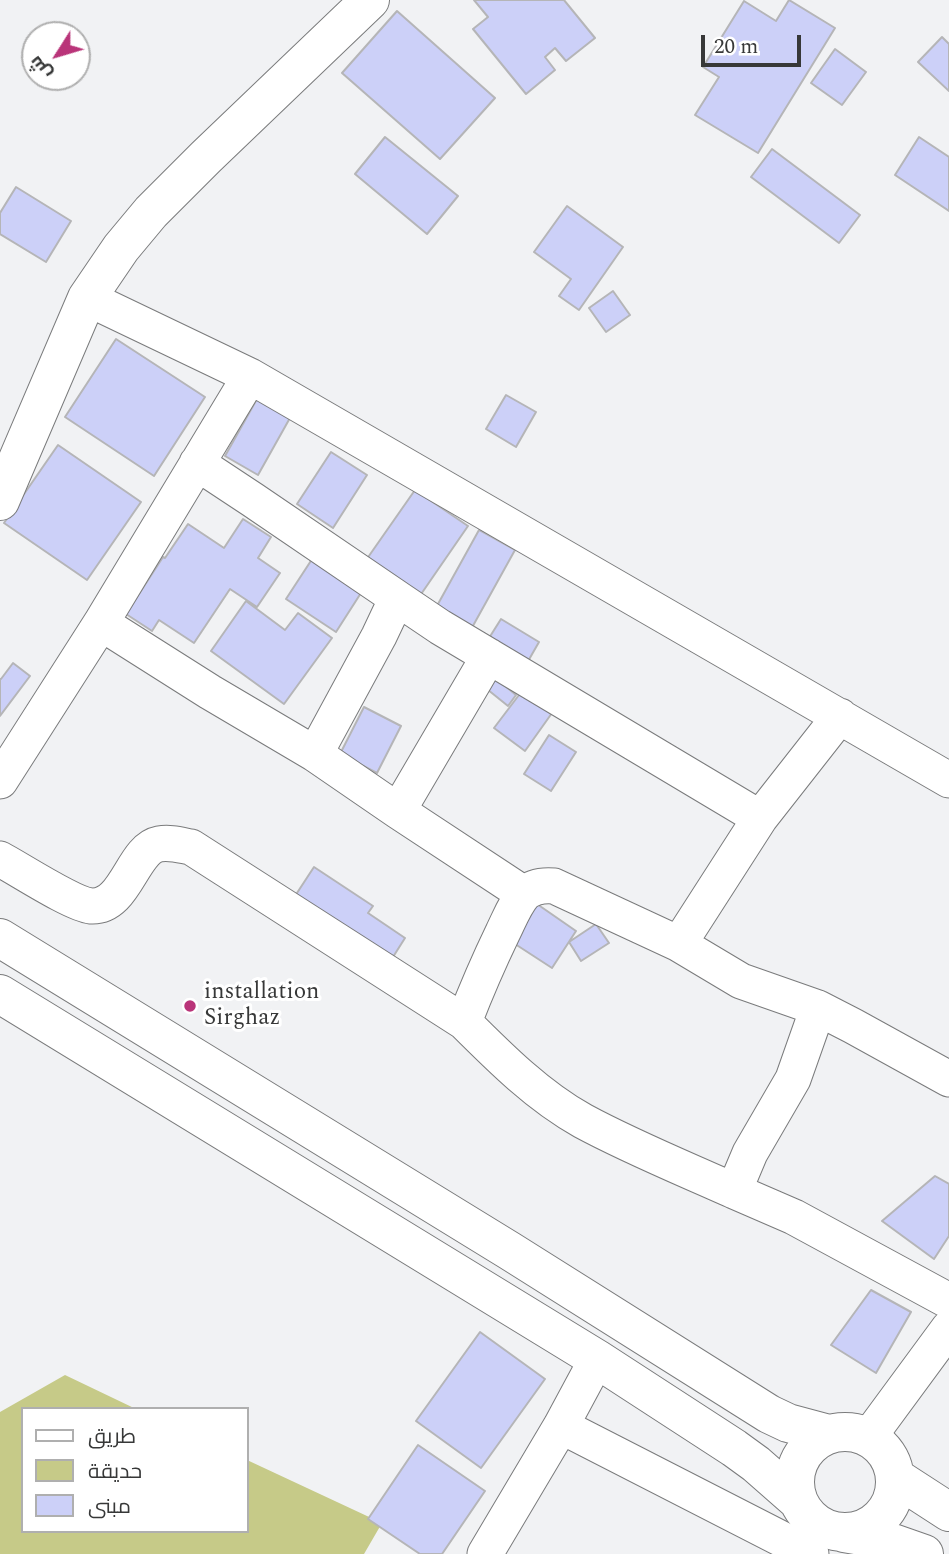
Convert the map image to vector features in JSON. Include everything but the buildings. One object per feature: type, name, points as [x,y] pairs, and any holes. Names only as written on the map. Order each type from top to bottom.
[{"type":"main road","points":[[0,501],[87,298],[121,248],[151,212],[216,147],[370,0]]},
{"type":"main road","points":[[0,938],[510,1251],[769,1415],[828,1434],[848,1432],[867,1438],[881,1447],[891,1461],[895,1477],[893,1498],[883,1516],[865,1529],[819,1544]]},
{"type":"main road","points":[[0,994],[597,1359],[734,1448],[797,1500],[808,1517],[819,1544]]},
{"type":"main road","points":[[797,1500],[794,1480],[799,1460],[811,1445],[828,1434]]},
{"type":"main road","points":[[895,1477],[949,1512]]},
{"type":"main road","points":[[819,1544],[884,1540],[924,1554]]},
{"type":"street","points":[[87,298],[250,376],[949,780]]},
{"type":"street","points":[[0,781],[101,623],[250,376]]},
{"type":"street","points":[[197,463],[397,598],[760,818]]},
{"type":"street","points":[[315,754],[397,598]]},
{"type":"street","points":[[101,623],[209,692],[315,754],[524,894]]},
{"type":"street","points":[[398,811],[489,656]]},
{"type":"street","points":[[679,944],[760,818],[840,716]]},
{"type":"street","points":[[0,859],[75,901],[90,906],[104,904],[118,892],[147,849],[157,844],[173,843],[191,847],[464,1022],[499,1058],[532,1086],[582,1120],[794,1217],[949,1301]]},
{"type":"street","points":[[464,1022],[485,970],[524,894],[543,885],[554,886],[679,944],[741,981],[818,1008],[949,1079]]},
{"type":"street","points":[[734,1191],[750,1153],[793,1079],[818,1008]]},
{"type":"street","points":[[867,1438],[943,1350]]},
{"type":"street","points":[[485,1554],[561,1426],[597,1359]]},
{"type":"street","points":[[561,1426],[819,1544]]},
{"type":"green space","points":[[65,1375],[132,1407],[21,1407],[21,1533],[248,1533],[248,1460],[382,1523],[364,1554],[0,1554],[0,1412]]},
{"type":"place","name":"installation Sirghaz","points":[[190,1006]]}]
